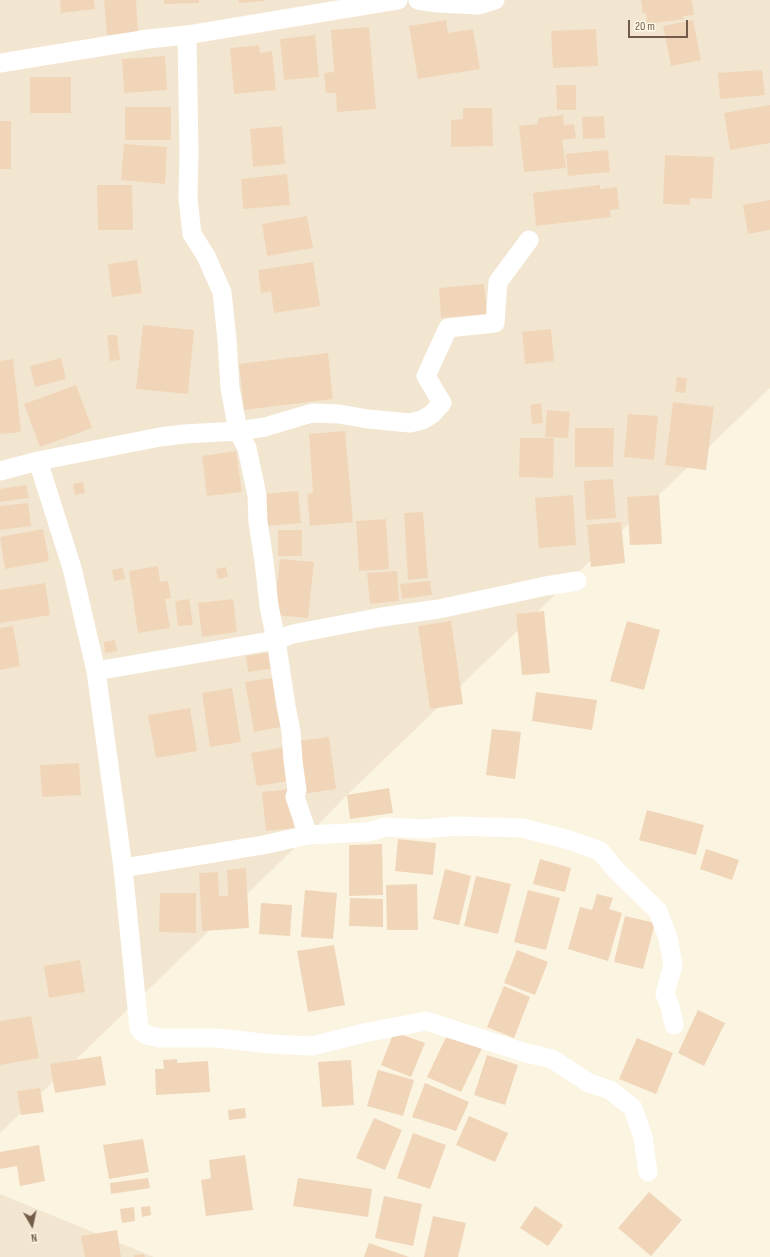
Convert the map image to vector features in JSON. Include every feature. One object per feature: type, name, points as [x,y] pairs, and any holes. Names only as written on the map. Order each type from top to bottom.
[{"type":"street","points":[[0,63],[148,39],[187,35],[398,0]]},
{"type":"street","points":[[418,0],[437,3],[479,5],[495,0]]},
{"type":"street","points":[[187,35],[189,152],[188,199],[192,234],[206,256],[222,292],[230,388],[238,431],[247,448],[257,495],[258,522],[269,606],[291,731],[297,790],[295,797],[308,835]]},
{"type":"street","points":[[0,471],[38,461],[160,437],[238,431],[264,427],[312,414],[338,414],[368,419],[410,423],[422,420],[432,414],[442,403],[426,376],[448,328],[495,322],[498,282],[529,240]]},
{"type":"street","points":[[38,461],[72,568],[96,672],[123,868],[139,1028],[147,1035],[160,1038],[217,1038],[271,1044],[312,1046],[364,1033],[426,1021],[526,1053],[552,1059],[589,1083],[610,1090],[632,1108],[643,1137],[648,1172]]},
{"type":"street","points":[[96,672],[276,640],[293,634],[382,617],[438,609],[500,595],[577,581]]},
{"type":"street","points":[[123,868],[263,845],[308,835],[368,832],[386,827],[424,829],[454,826],[522,828],[569,840],[600,851],[617,871],[658,911],[668,938],[673,965],[665,994],[670,1006],[674,1025]]},
{"type":"shaded area","points":[[0,0],[770,0],[770,388],[347,795],[308,835],[0,1133]]},
{"type":"shaded area","points":[[0,1194],[154,1257],[0,1257]]},
{"type":"building","points":[[60,0],[94,0],[95,9],[61,13]]},
{"type":"building","points":[[104,0],[136,0],[138,33],[107,35]]},
{"type":"building","points":[[164,0],[199,0],[199,3],[164,4]]},
{"type":"building","points":[[238,0],[264,0],[264,1],[239,3]]},
{"type":"building","points":[[641,0],[690,0],[692,1],[694,15],[683,16],[684,19],[647,24],[646,13],[643,13]]},
{"type":"building","points":[[446,20],[448,33],[473,29],[480,69],[418,79],[409,26]]},
{"type":"building","points":[[693,20],[701,60],[671,66],[663,26]]},
{"type":"building","points":[[369,27],[376,109],[337,112],[336,93],[326,93],[324,73],[334,72],[331,30]]},
{"type":"building","points":[[596,29],[598,66],[553,68],[551,31]]},
{"type":"building","points":[[315,35],[319,77],[284,80],[280,39]]},
{"type":"building","points":[[259,45],[260,53],[272,51],[276,90],[234,94],[230,48]]},
{"type":"building","points":[[165,56],[167,90],[124,93],[122,59]]},
{"type":"building","points":[[762,70],[765,95],[720,99],[718,73]]},
{"type":"building","points":[[30,77],[71,77],[71,113],[30,113]]},
{"type":"building","points":[[556,85],[576,85],[576,110],[557,110]]},
{"type":"building","points":[[770,105],[770,143],[730,150],[724,113]]},
{"type":"building","points":[[125,107],[171,107],[171,140],[125,140]]},
{"type":"building","points":[[463,108],[492,108],[493,146],[451,147],[451,120],[463,119]]},
{"type":"building","points":[[563,115],[564,125],[574,124],[576,138],[562,140],[566,168],[524,172],[519,126],[538,124],[538,118]]},
{"type":"building","points":[[604,116],[605,138],[583,139],[582,117]]},
{"type":"building","points":[[0,121],[11,121],[11,169],[0,169]]},
{"type":"building","points":[[282,126],[285,164],[253,167],[250,129]]},
{"type":"building","points":[[124,144],[167,147],[165,184],[121,180]]},
{"type":"building","points":[[608,150],[610,172],[568,176],[566,154]]},
{"type":"building","points":[[665,155],[714,157],[712,199],[690,198],[690,205],[663,204]]},
{"type":"building","points":[[287,174],[290,205],[243,209],[241,179]]},
{"type":"building","points":[[97,185],[132,185],[133,230],[98,230]]},
{"type":"building","points":[[600,185],[600,189],[617,187],[619,209],[610,210],[611,217],[536,226],[533,193]]},
{"type":"building","points":[[770,200],[770,230],[748,234],[743,205]]},
{"type":"building","points":[[307,216],[313,248],[267,256],[262,224]]},
{"type":"building","points":[[137,260],[142,293],[112,297],[108,264]]},
{"type":"building","points":[[313,262],[320,306],[274,313],[271,291],[261,293],[258,270]]},
{"type":"building","points":[[484,284],[487,314],[441,318],[439,288]]},
{"type":"building","points":[[143,325],[194,330],[188,394],[136,389]]},
{"type":"building","points":[[551,329],[554,361],[525,364],[522,332]]},
{"type":"building","points":[[107,335],[117,335],[120,360],[110,361]]},
{"type":"building","points":[[328,353],[333,399],[244,410],[239,364]]},
{"type":"building","points":[[61,358],[66,379],[35,387],[30,366]]},
{"type":"building","points":[[13,359],[21,432],[0,434],[0,361]]},
{"type":"building","points":[[677,377],[687,378],[685,393],[675,392]]},
{"type":"building","points":[[76,385],[92,428],[40,447],[24,404]]},
{"type":"building","points":[[673,402],[714,407],[706,470],[665,465]]},
{"type":"building","points":[[541,403],[543,423],[532,424],[530,405]]},
{"type":"building","points":[[547,410],[570,412],[568,438],[545,437]]},
{"type":"building","points":[[628,414],[658,416],[654,460],[624,457]]},
{"type":"building","points":[[575,428],[614,428],[613,467],[575,467]]},
{"type":"building","points":[[345,431],[353,522],[310,526],[307,494],[313,493],[309,434]]},
{"type":"building","points":[[520,438],[554,438],[553,478],[519,477]]},
{"type":"building","points":[[236,451],[242,492],[207,496],[202,456]]},
{"type":"building","points":[[613,479],[616,518],[586,520],[584,481]]},
{"type":"building","points":[[83,482],[85,493],[75,495],[73,484]]},
{"type":"building","points":[[26,485],[29,498],[0,502],[0,489]]},
{"type":"building","points":[[298,491],[301,523],[265,526],[263,494]]},
{"type":"building","points":[[573,495],[576,545],[539,548],[535,498]]},
{"type":"building","points":[[659,495],[662,544],[630,545],[627,497]]},
{"type":"building","points":[[28,503],[31,526],[0,530],[0,506]]},
{"type":"building","points":[[423,512],[428,578],[408,580],[404,513]]},
{"type":"building","points":[[386,519],[389,569],[359,571],[356,521]]},
{"type":"building","points":[[621,522],[625,563],[591,567],[587,525]]},
{"type":"building","points":[[43,529],[49,561],[5,569],[0,537]]},
{"type":"building","points":[[278,530],[302,530],[302,556],[278,556]]},
{"type":"building","points":[[280,559],[314,562],[308,618],[274,615]]},
{"type":"building","points":[[158,566],[160,582],[168,581],[171,598],[165,599],[170,628],[138,633],[129,571]]},
{"type":"building","points":[[226,567],[228,577],[218,579],[216,569]]},
{"type":"building","points":[[123,568],[125,579],[114,581],[112,570]]},
{"type":"building","points":[[397,571],[399,601],[370,604],[367,573]]},
{"type":"building","points":[[430,581],[432,595],[402,599],[400,584]]},
{"type":"building","points":[[45,583],[50,615],[0,623],[0,590]]},
{"type":"building","points":[[189,599],[193,625],[178,626],[175,601]]},
{"type":"building","points":[[233,599],[237,632],[202,637],[198,603]]},
{"type":"building","points":[[544,611],[550,673],[522,675],[516,614]]},
{"type":"building","points":[[451,621],[463,704],[430,709],[418,626]]},
{"type":"building","points":[[627,621],[660,630],[644,690],[610,681]]},
{"type":"building","points":[[13,626],[20,666],[0,670],[0,628]]},
{"type":"building","points":[[115,640],[117,651],[105,653],[104,642]]},
{"type":"building","points":[[274,652],[276,668],[248,672],[246,656]]},
{"type":"building","points":[[279,677],[287,726],[254,732],[245,682]]},
{"type":"building","points":[[232,688],[241,742],[210,747],[202,693]]},
{"type":"building","points":[[536,692],[597,700],[592,730],[532,721]]},
{"type":"building","points":[[190,708],[197,751],[156,758],[148,715]]},
{"type":"building","points":[[492,729],[521,732],[515,779],[486,775]]},
{"type":"building","points":[[329,737],[336,789],[303,794],[297,741]]},
{"type":"building","points":[[284,747],[289,781],[257,786],[251,753]]},
{"type":"building","points":[[79,763],[81,795],[42,797],[40,765]]},
{"type":"building","points":[[389,788],[393,813],[350,819],[347,795]]},
{"type":"building","points":[[290,789],[294,828],[266,831],[262,792]]},
{"type":"building","points":[[647,810],[704,825],[696,855],[639,840]]},
{"type":"building","points":[[398,839],[436,843],[433,875],[395,871]]},
{"type":"building","points":[[382,844],[383,895],[349,896],[349,845]]},
{"type":"building","points":[[706,849],[739,860],[732,880],[700,869]]},
{"type":"building","points":[[540,859],[571,868],[565,892],[533,884]]},
{"type":"building","points":[[246,868],[249,928],[202,931],[199,873],[218,872],[219,896],[228,896],[227,870]]},
{"type":"building","points":[[445,869],[471,876],[459,925],[433,919]]},
{"type":"building","points":[[476,876],[511,884],[498,934],[464,926]]},
{"type":"building","points":[[417,884],[418,930],[387,930],[386,885]]},
{"type":"building","points":[[305,890],[337,893],[333,939],[301,937]]},
{"type":"building","points":[[528,890],[560,898],[546,950],[514,942]]},
{"type":"building","points":[[160,893],[196,893],[196,933],[159,932]]},
{"type":"building","points":[[597,894],[613,898],[609,909],[622,913],[608,961],[568,949],[580,907],[592,910]]},
{"type":"building","points":[[350,898],[383,899],[383,927],[349,926]]},
{"type":"building","points":[[261,903],[292,905],[290,936],[259,934]]},
{"type":"building","points":[[625,916],[655,923],[643,969],[614,962]]},
{"type":"building","points":[[334,945],[345,1005],[308,1012],[297,951]]},
{"type":"building","points":[[517,950],[548,962],[535,995],[504,983]]},
{"type":"building","points":[[80,960],[85,992],[49,998],[44,966]]},
{"type":"building","points":[[504,986],[530,997],[514,1038],[487,1027]]},
{"type":"building","points":[[698,1010],[725,1023],[704,1066],[678,1053]]},
{"type":"building","points":[[31,1016],[39,1058],[0,1065],[0,1021]]},
{"type":"building","points":[[394,1032],[425,1043],[411,1077],[381,1065]]},
{"type":"building","points":[[448,1033],[482,1048],[461,1092],[427,1077]]},
{"type":"building","points":[[637,1038],[673,1053],[656,1094],[619,1079]]},
{"type":"building","points":[[487,1055],[518,1065],[505,1105],[474,1095]]},
{"type":"building","points":[[101,1056],[106,1085],[55,1093],[50,1064]]},
{"type":"building","points":[[177,1059],[177,1063],[208,1061],[210,1092],[156,1095],[155,1069],[164,1069],[163,1060]]},
{"type":"building","points":[[351,1060],[354,1105],[322,1107],[318,1062]]},
{"type":"building","points":[[378,1070],[414,1080],[403,1116],[367,1106]]},
{"type":"building","points":[[425,1083],[469,1102],[456,1131],[412,1117]]},
{"type":"building","points":[[40,1088],[44,1112],[21,1115],[17,1091]]},
{"type":"building","points":[[245,1108],[246,1118],[229,1120],[228,1110]]},
{"type":"building","points":[[469,1116],[508,1133],[495,1162],[456,1145]]},
{"type":"building","points":[[374,1118],[402,1130],[385,1170],[356,1158]]},
{"type":"building","points":[[413,1133],[446,1145],[430,1189],[397,1178]]},
{"type":"building","points":[[143,1139],[149,1172],[109,1179],[103,1145]]},
{"type":"building","points":[[39,1145],[45,1181],[20,1186],[17,1166],[0,1169],[0,1152]]},
{"type":"building","points":[[245,1155],[253,1210],[206,1216],[201,1180],[211,1178],[209,1160]]},
{"type":"building","points":[[148,1178],[150,1188],[111,1194],[110,1183]]},
{"type":"building","points":[[298,1178],[372,1189],[368,1217],[293,1206]]},
{"type":"building","points":[[649,1192],[682,1220],[651,1256],[618,1228]]},
{"type":"building","points":[[384,1196],[422,1204],[413,1246],[375,1238]]},
{"type":"building","points":[[150,1206],[151,1215],[142,1217],[141,1207]]},
{"type":"building","points":[[535,1206],[563,1225],[548,1246],[520,1228]]},
{"type":"building","points":[[134,1207],[135,1221],[122,1223],[120,1209]]},
{"type":"building","points":[[433,1216],[466,1223],[458,1257],[424,1257]]},
{"type":"building","points":[[117,1230],[121,1257],[85,1257],[81,1236]]},
{"type":"building","points":[[369,1243],[409,1257],[364,1257]]},
{"type":"building","points":[[144,1254],[145,1257],[134,1257],[134,1255]]}]
